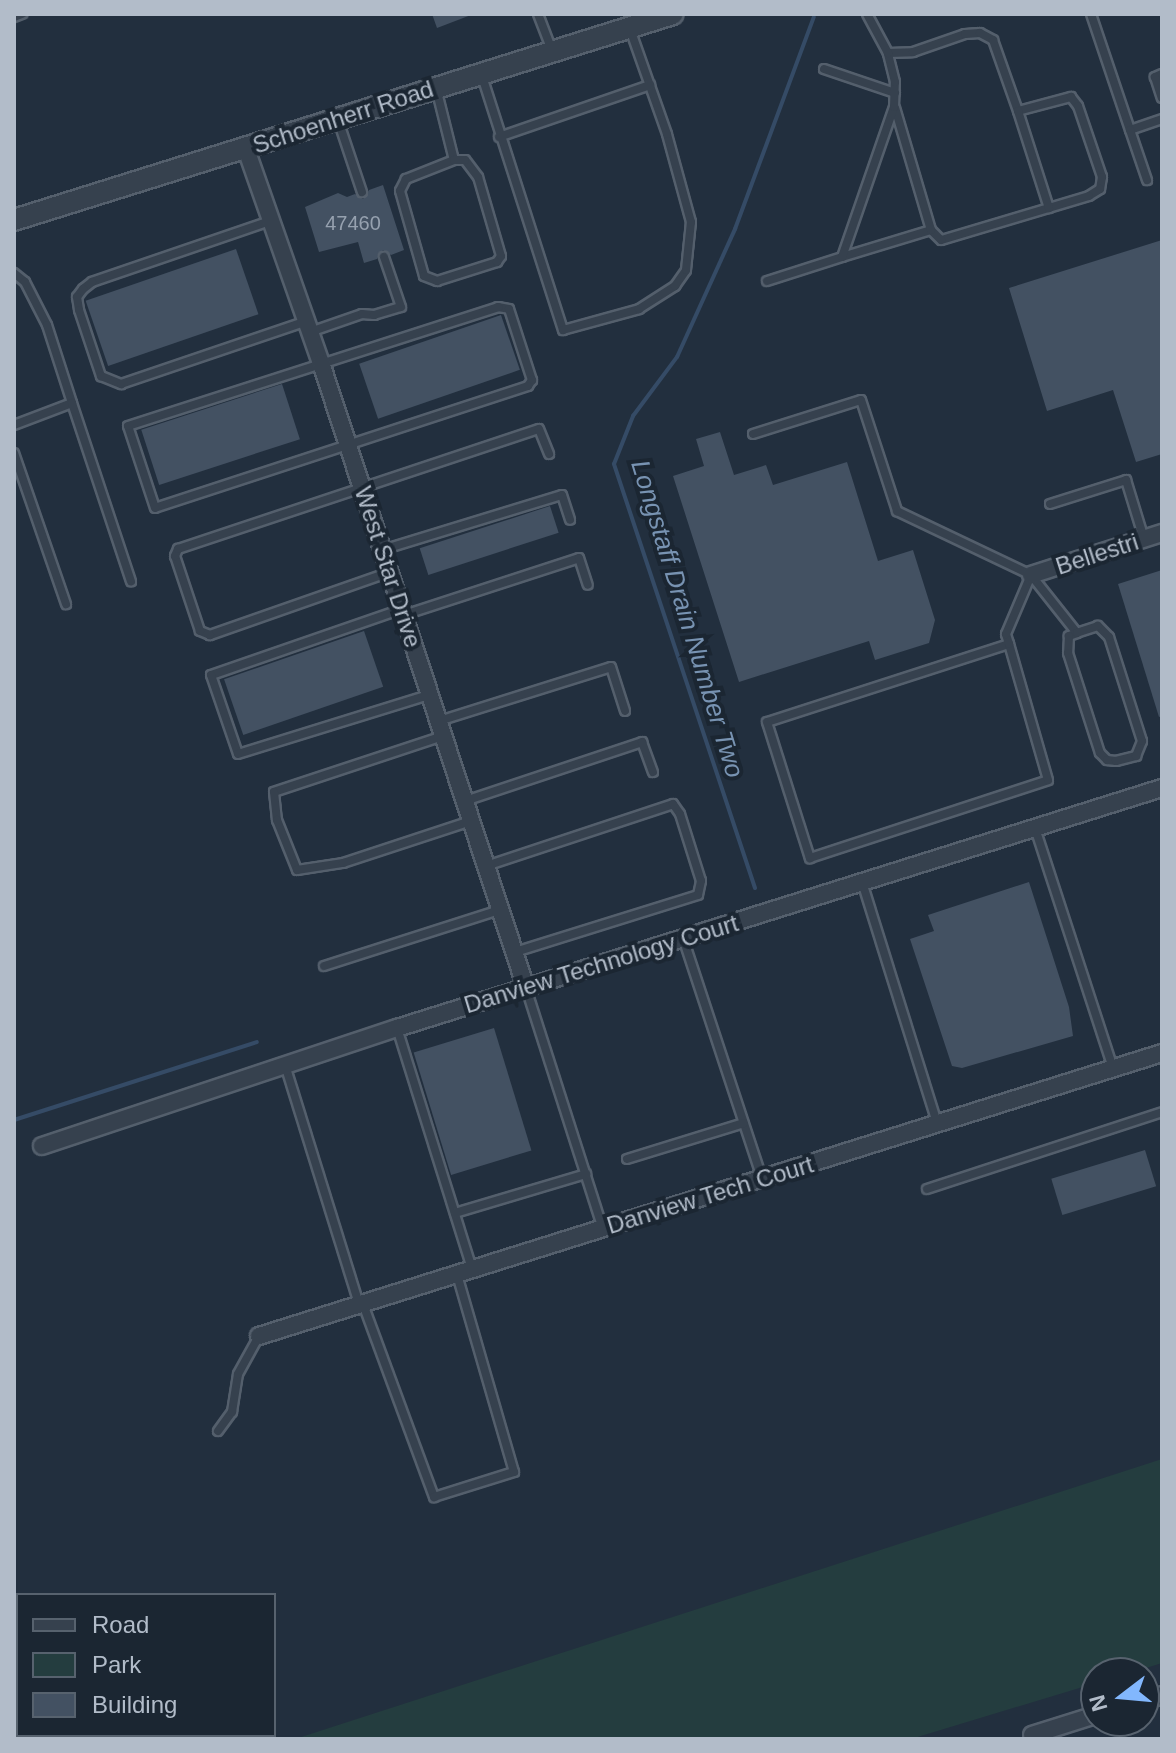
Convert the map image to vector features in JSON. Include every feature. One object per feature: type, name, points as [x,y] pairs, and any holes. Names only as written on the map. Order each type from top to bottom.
[{"type":"street","name":"Schoenherr Road","points":[[14,220],[673,14]]},
{"type":"street","name":"West Star Drive","points":[[246,149],[309,326],[526,988]]},
{"type":"street","name":"Bellestri","points":[[1031,575],[1162,533]]},
{"type":"street","name":"Danview Technology Court","points":[[42,1146],[397,1028],[1162,788]]},
{"type":"street","name":"Danview Tech Court","points":[[259,1336],[1162,1053]]},
{"type":"street","points":[[1026,1737],[1060,1733],[1080,1723]]},
{"type":"lane","points":[[14,17],[22,14]]},
{"type":"lane","points":[[538,14],[552,51]]},
{"type":"lane","points":[[842,257],[894,107],[895,93],[888,53],[867,14]]},
{"type":"lane","points":[[1091,14],[1147,180]]},
{"type":"lane","points":[[480,72],[563,330],[639,309],[675,286],[686,270],[691,222],[650,85],[629,28]]},
{"type":"lane","points":[[888,53],[913,52],[965,34],[980,33],[993,40],[1049,208]]},
{"type":"lane","points":[[824,69],[895,93]]},
{"type":"lane","points":[[1162,74],[1155,77],[1162,98]]},
{"type":"lane","points":[[499,137],[650,85]]},
{"type":"lane","points":[[436,87],[454,160]]},
{"type":"lane","points":[[894,107],[931,230],[941,240],[1089,196],[1100,189],[1102,177],[1078,106],[1071,97],[1018,111]]},
{"type":"lane","points":[[338,119],[362,192]]},
{"type":"lane","points":[[1130,130],[1162,119]]},
{"type":"lane","points":[[454,160],[465,160],[478,177],[501,256],[497,262],[437,281],[424,276],[400,191],[406,179],[454,160]]},
{"type":"lane","points":[[270,221],[92,282],[83,289],[77,297],[79,310],[101,376],[121,384],[309,326],[401,307],[384,257]]},
{"type":"lane","points":[[767,281],[931,230]]},
{"type":"lane","points":[[14,273],[25,282],[47,325],[131,581]]},
{"type":"lane","points":[[498,307],[509,309],[532,380],[528,386],[155,508],[128,426],[321,363],[498,307]]},
{"type":"lane","points":[[753,434],[861,400],[897,511],[1031,575],[1077,633]]},
{"type":"lane","points":[[14,425],[72,403]]},
{"type":"lane","points":[[390,572],[210,635],[200,631],[175,556],[178,549],[539,429],[549,454]]},
{"type":"lane","points":[[14,453],[66,604]]},
{"type":"lane","points":[[1050,504],[1126,480],[1144,539]]},
{"type":"lane","points":[[382,550],[562,495],[570,520]]},
{"type":"lane","points":[[430,695],[238,754],[211,675],[579,558],[588,585]]},
{"type":"lane","points":[[1009,644],[767,722],[810,858],[1048,780],[1009,644],[1006,634],[1031,575]]},
{"type":"lane","points":[[1098,626],[1109,637],[1142,741],[1136,756],[1116,761],[1100,753],[1068,653],[1069,636],[1077,633],[1098,626]]},
{"type":"lane","points":[[471,821],[343,863],[297,870],[277,820],[274,792],[611,667],[625,711]]},
{"type":"lane","points":[[465,801],[642,742],[653,772]]},
{"type":"lane","points":[[486,866],[673,804],[680,814],[701,881],[698,895],[514,953]]},
{"type":"lane","points":[[1035,828],[1114,1068]]},
{"type":"lane","points":[[862,882],[937,1124]]},
{"type":"lane","points":[[324,966],[500,910]]},
{"type":"lane","points":[[683,938],[763,1179]]},
{"type":"lane","points":[[526,988],[603,1229]]},
{"type":"lane","points":[[285,1065],[361,1304],[434,1497],[514,1472],[465,1272],[455,1213],[397,1028]]},
{"type":"lane","points":[[927,1189],[1162,1112]]},
{"type":"lane","points":[[627,1159],[744,1123]]},
{"type":"lane","points":[[455,1213],[586,1174]]},
{"type":"lane","points":[[218,1431],[232,1412],[238,1374],[259,1336]]},
{"type":"green space","points":[[1162,1459],[1162,1663],[1160,1657],[1080,1657],[1080,1688],[911,1739],[295,1739]]},
{"type":"green space","points":[[44,1737],[241,1737],[241,1739]]},
{"type":"building","points":[[432,14],[471,14],[471,15],[437,28]]},
{"type":"building","points":[[383,185],[404,250],[391,255],[383,250],[377,259],[364,263],[358,242],[319,252],[305,207],[338,193],[347,197],[355,194],[363,199],[369,190]]},
{"type":"building","points":[[1162,240],[1162,454],[1136,462],[1113,390],[1047,411],[1009,288]]},
{"type":"building","points":[[236,249],[258,314],[108,366],[86,301]]},
{"type":"building","points":[[501,315],[520,370],[378,419],[359,364]]},
{"type":"building","points":[[282,384],[300,439],[159,485],[141,430]]},
{"type":"building","points":[[720,432],[734,475],[766,465],[773,485],[847,462],[878,561],[913,550],[935,620],[929,643],[875,660],[869,641],[739,682],[673,476],[704,466],[696,439]]},
{"type":"building","points":[[550,506],[559,533],[428,575],[420,548]]},
{"type":"building","points":[[1162,570],[1162,716],[1159,717],[1118,584]]},
{"type":"building","points":[[364,631],[383,687],[243,735],[224,679]]},
{"type":"building","points":[[1029,882],[1069,1007],[1073,1036],[962,1068],[952,1066],[910,939],[934,931],[928,915]]},
{"type":"building","points":[[494,1028],[531,1150],[451,1175],[414,1053]]},
{"type":"building","points":[[1145,1150],[1156,1186],[1062,1215],[1051,1179]]},
{"type":"waterway","name":"Longstaff Drain Number Two","points":[[755,888],[614,464],[633,416],[677,357],[735,229],[814,17]]},
{"type":"waterway","name":"Longstaff Drain Number Two","points":[[14,1120],[257,1042]]}]
